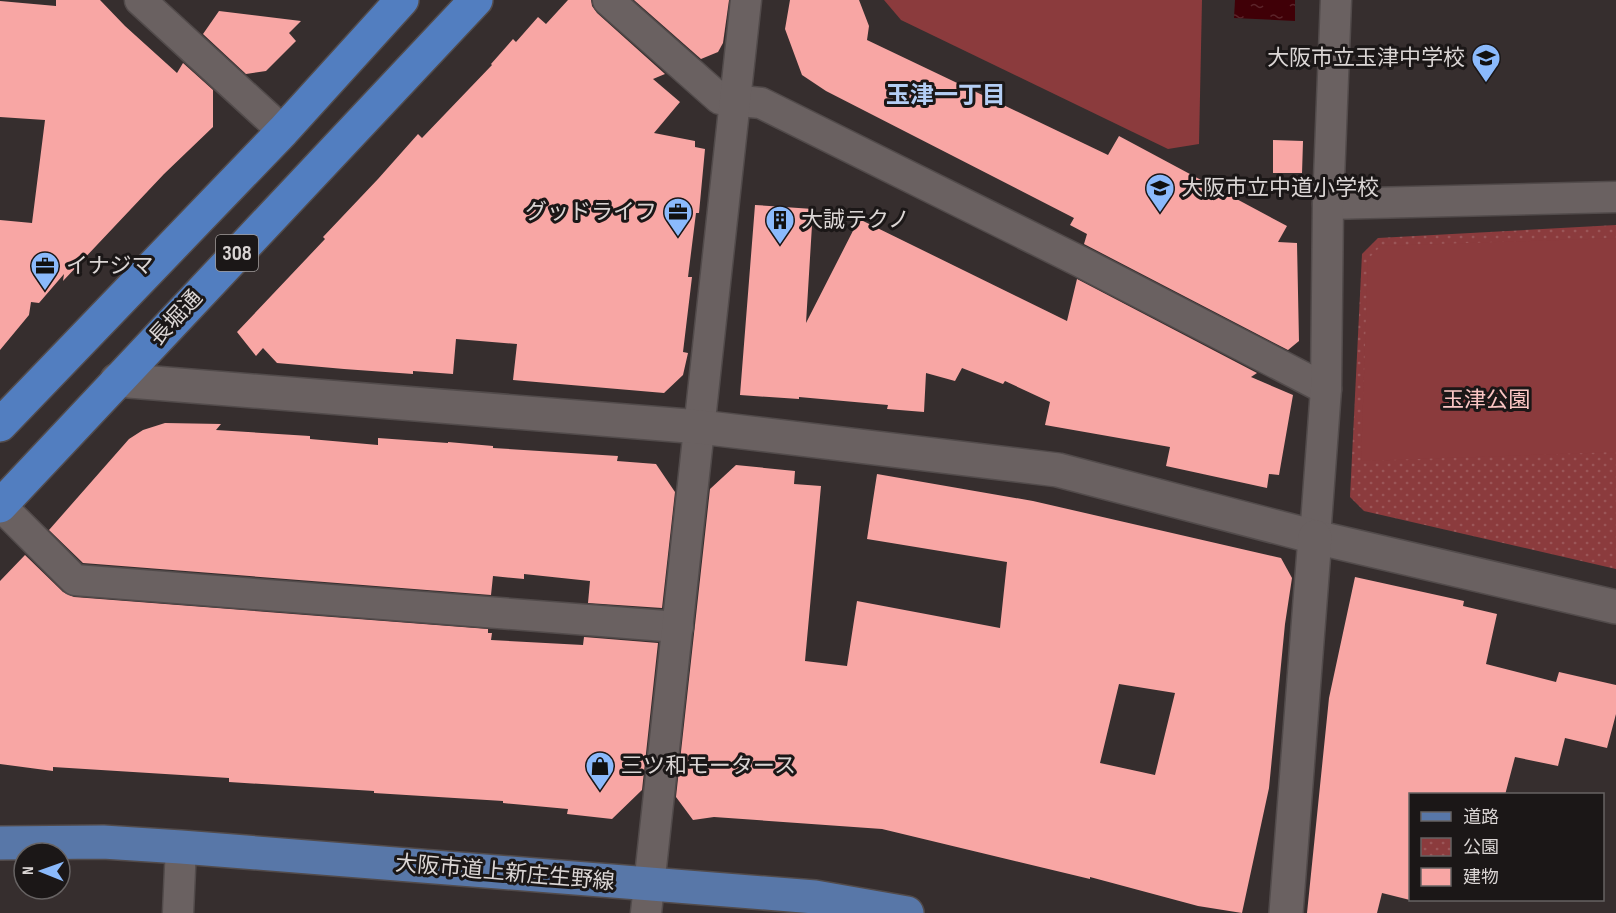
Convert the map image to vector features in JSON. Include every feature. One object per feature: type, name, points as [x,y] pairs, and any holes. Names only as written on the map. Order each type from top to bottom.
[{"type":"highway","name":"308","points":[[0,424],[283,131],[402,0]]},
{"type":"highway","name":"長堀通","points":[[0,506],[476,0]]},
{"type":"main road","name":"大阪市道上新庄生野線","points":[[0,830],[103,842],[181,847],[648,899],[815,897],[907,913]]},
{"type":"main road","name":"大阪市道上新庄生野線","points":[[0,843],[103,842]]},
{"type":"street","points":[[140,0],[283,131]]},
{"type":"street","points":[[608,0],[720,99],[761,103],[1081,262],[1326,389]]},
{"type":"street","points":[[648,899],[746,0]]},
{"type":"street","points":[[1286,913],[1326,389],[1328,204],[1336,0]]},
{"type":"street","points":[[1328,204],[1616,197]]},
{"type":"street","points":[[117,380],[700,427],[1058,470],[1315,537],[1616,607]]},
{"type":"street","points":[[0,506],[75,580],[678,627]]},
{"type":"street","points":[[178,913],[181,847]]},
{"type":"green space","points":[[884,0],[1202,0],[1199,144],[1168,149],[901,20]]},
{"type":"green space","name":"玉津公園","points":[[1616,225],[1616,569],[1364,511],[1350,497],[1362,254],[1378,238]]},
{"type":"green space","name":"玉津公園","points":[[1616,238],[1616,452],[1361,461],[1368,259],[1381,246]]},
{"type":"water","points":[[1235,0],[1295,0],[1295,21],[1234,18]]},
{"type":"building","points":[[56,0],[100,0],[177,73],[183,63],[213,90],[213,127],[164,174],[63,281],[64,274],[39,303],[31,302],[29,315],[0,350],[0,220],[32,223],[45,120],[0,117],[0,1],[56,6]]},
{"type":"building","points":[[568,0],[591,0],[597,13],[665,74],[653,79],[680,102],[654,133],[695,141],[695,147],[705,149],[699,213],[696,213],[688,277],[692,277],[683,352],[688,353],[683,375],[664,393],[513,380],[517,344],[456,339],[453,374],[413,371],[413,374],[277,363],[263,348],[256,356],[237,332],[325,239],[323,237],[418,134],[422,138],[492,65],[513,39],[516,42],[538,17],[546,24]]},
{"type":"building","points":[[634,0],[729,0],[723,43],[718,52],[701,59]]},
{"type":"building","points":[[790,0],[859,0],[869,26],[867,40],[1108,155],[1119,136],[1287,226],[1278,242],[1297,243],[1299,341],[1288,350],[1084,244],[1087,234],[1070,225],[1074,218],[826,91],[802,75],[785,29]]},
{"type":"building","points":[[219,11],[301,21],[289,33],[296,41],[266,71],[246,74],[203,34]]},
{"type":"building","points":[[1273,140],[1303,141],[1302,173],[1273,173]]},
{"type":"building","points":[[755,205],[813,209],[806,323],[859,219],[1067,321],[1077,279],[1257,373],[1251,377],[1293,395],[1279,475],[1269,474],[1267,488],[1166,466],[1170,447],[1045,425],[1050,402],[1005,381],[1003,384],[962,368],[955,381],[926,373],[924,412],[887,409],[888,405],[799,397],[799,399],[740,395]]},
{"type":"building","points":[[165,423],[221,424],[216,430],[310,436],[310,439],[378,445],[378,438],[618,456],[617,461],[656,464],[675,492],[662,608],[588,603],[590,581],[524,574],[524,579],[493,576],[491,595],[83,563],[49,530],[129,439],[143,430]]},
{"type":"building","points":[[736,465],[795,471],[794,484],[821,486],[805,661],[847,666],[857,601],[1000,628],[1007,562],[867,539],[877,474],[1033,501],[1281,558],[1292,578],[1285,624],[1269,788],[1242,913],[1198,906],[1090,877],[1090,879],[882,829],[714,817],[693,820],[676,797],[710,489]],"holes":[[[1119,684],[1175,693],[1155,775],[1100,763]]]},
{"type":"building","points":[[25,555],[63,592],[74,597],[488,629],[488,633],[492,633],[491,640],[583,645],[584,637],[658,643],[642,790],[612,819],[567,814],[568,809],[503,803],[503,801],[229,782],[229,778],[53,767],[53,771],[0,764],[0,581]]},
{"type":"building","points":[[1355,577],[1464,601],[1463,606],[1497,614],[1486,664],[1556,682],[1559,672],[1616,685],[1616,714],[1607,748],[1565,738],[1558,766],[1515,757],[1506,793],[1409,793],[1409,900],[1382,893],[1377,913],[1307,913],[1329,698]]},
{"type":"place","name":"大阪市立玉津中学校","points":[[1486,84]]},
{"type":"place","name":"大阪市立中道小学校","points":[[1160,214]]},
{"type":"place","name":"グッドライフ","points":[[678,238]]},
{"type":"place","name":"大誠テクノ","points":[[780,246]]},
{"type":"place","name":"イナジマ","points":[[45,292]]},
{"type":"place","name":"三ツ和モータース","points":[[600,792]]},
{"type":"district","name":"玉津一丁目","points":[[946,95]]}]
